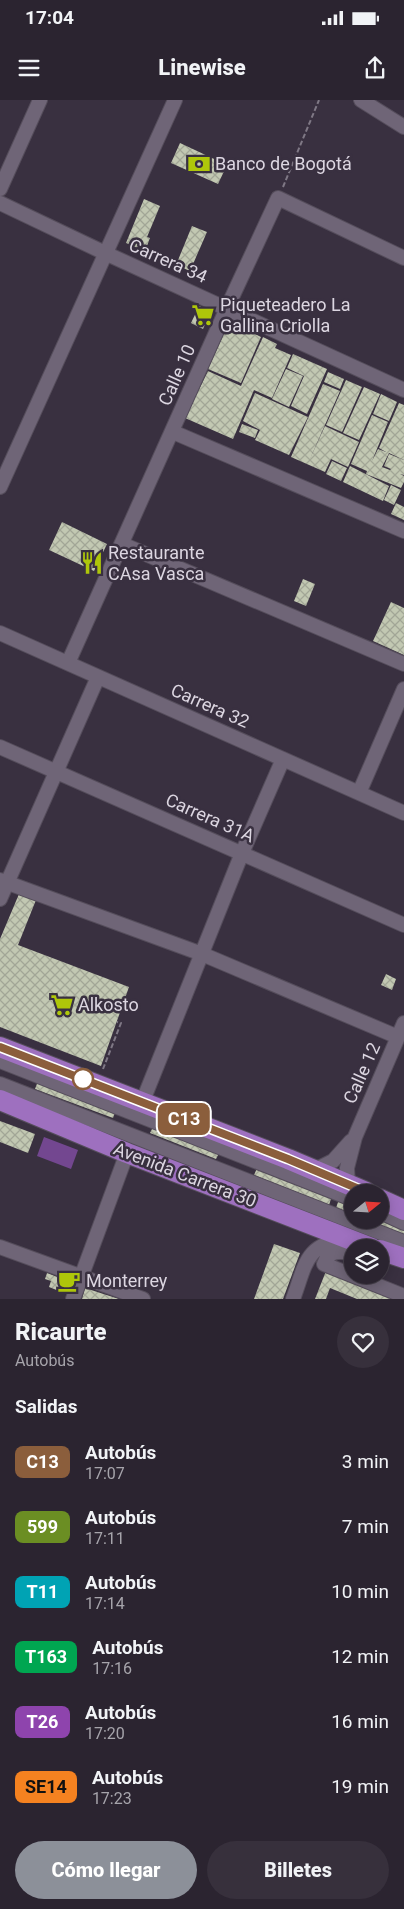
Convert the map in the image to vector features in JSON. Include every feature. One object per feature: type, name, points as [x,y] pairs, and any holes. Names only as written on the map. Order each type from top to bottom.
[{"type":"highway","points":[[0,1047],[315,1170],[346,1184]]},
{"type":"highway","name":"Avenida Carrera 30","points":[[0,1100],[344,1243]]},
{"type":"highway","points":[[389,1203],[404,1210]]},
{"type":"highway","points":[[389,1253],[404,1258]]},
{"type":"street","points":[[0,189],[40,100]]},
{"type":"street","points":[[0,487],[175,100]]},
{"type":"street","points":[[361,100],[404,127]]},
{"type":"street","points":[[278,198],[404,258]]},
{"type":"street","name":"Calle 10","points":[[68,664],[278,198]]},
{"type":"street","name":"Carrera 34","points":[[0,203],[106,254],[404,390]]},
{"type":"street","points":[[172,432],[404,532]]},
{"type":"street","points":[[122,544],[404,664]]},
{"type":"street","name":"Carrera 32","points":[[0,633],[404,813]]},
{"type":"street","points":[[0,899],[3,881],[56,771],[98,677]]},
{"type":"street","points":[[359,793],[404,689]]},
{"type":"street","name":"Carrera 31A","points":[[0,747],[404,925]]},
{"type":"street","points":[[142,1103],[242,852],[283,759]]},
{"type":"street","points":[[3,881],[202,954],[398,1037]]},
{"type":"street","name":"Calle 12","points":[[358,1184],[347,1168],[355,1137],[404,1024]]},
{"type":"street","points":[[0,1061],[333,1190],[344,1191]]},
{"type":"street","points":[[0,1084],[404,1242]]},
{"type":"street","name":"Calle 12","points":[[315,1170],[338,1157],[355,1137]]},
{"type":"street","points":[[73,1299],[127,1153]]},
{"type":"street","points":[[389,1198],[404,1201]]},
{"type":"street","points":[[389,1216],[404,1223]]},
{"type":"street","points":[[293,1299],[308,1258],[316,1249],[335,1241],[344,1244]]},
{"type":"street","points":[[0,1247],[143,1299]]},
{"type":"street","points":[[344,1248],[327,1257],[324,1264],[344,1272]]},
{"type":"street","points":[[389,1262],[404,1266]]},
{"type":"street","points":[[374,1284],[404,1296]]},
{"type":"path","points":[[278,198],[319,100]]},
{"type":"path","points":[[104,1068],[121,1023],[117,1022]]},
{"type":"shaded area","points":[[44,1137],[78,1150],[71,1169],[37,1156]]},
{"type":"building","name":"Banco de Bogotá","points":[[180,143],[227,165],[218,184],[171,163]]},
{"type":"building","points":[[144,199],[160,206],[147,237],[150,238],[145,251],[126,243]]},
{"type":"building","points":[[192,226],[207,232],[190,271],[176,265]]},
{"type":"building","points":[[199,306],[211,311],[203,329],[191,323]]},
{"type":"building","points":[[233,323],[261,337],[241,383],[208,369],[227,327]]},
{"type":"building","points":[[263,337],[277,344],[275,348],[291,355],[272,398],[254,390],[233,439],[185,418],[208,371],[241,386]]},
{"type":"building","points":[[293,354],[327,369],[307,414],[291,406],[304,376],[287,368]]},
{"type":"building","points":[[286,369],[303,376],[289,407],[272,399]]},
{"type":"building","points":[[328,372],[344,379],[340,389],[324,382]]},
{"type":"building","points":[[346,380],[362,387],[342,432],[326,425]]},
{"type":"building","points":[[323,384],[340,391],[309,461],[325,426],[359,442],[348,467],[331,459],[325,472],[291,457]]},
{"type":"building","points":[[364,387],[380,394],[359,440],[343,433]]},
{"type":"building","points":[[255,393],[308,417],[289,455],[255,440],[260,430],[243,421]]},
{"type":"building","points":[[381,394],[397,402],[389,421],[373,414]]},
{"type":"building","points":[[399,403],[404,405],[404,460],[404,475],[400,474],[404,476],[404,482],[401,488],[366,474],[367,471],[351,464],[372,415],[388,422],[372,461],[378,449],[386,452],[379,448]],"holes":[[[389,453],[404,460],[389,454],[384,466],[391,469],[382,467]]]},
{"type":"building","points":[[242,424],[258,430],[255,438],[239,432]]},
{"type":"building","points":[[332,461],[347,468],[341,481],[326,474]]},
{"type":"building","points":[[350,466],[389,486],[383,501],[343,482]]},
{"type":"building","points":[[391,485],[401,490],[394,505],[384,500]]},
{"type":"building","points":[[396,503],[404,507],[404,520],[391,514]]},
{"type":"building","points":[[62,522],[107,544],[94,571],[49,550]]},
{"type":"building","points":[[303,579],[315,584],[306,606],[294,601]]},
{"type":"building","points":[[391,602],[404,608],[404,655],[373,641]]},
{"type":"building","name":"Alkosto","points":[[19,894],[36,900],[18,945],[129,987],[101,1066],[0,1027],[0,939]]},
{"type":"building","points":[[386,974],[396,979],[392,990],[381,985]]},
{"type":"building","points":[[38,1081],[116,1110],[113,1118],[35,1089]]},
{"type":"building","points":[[0,1121],[35,1134],[28,1153],[0,1142]]},
{"type":"building","points":[[154,1125],[220,1151],[216,1159],[150,1133]]},
{"type":"building","points":[[258,1166],[332,1196],[329,1205],[254,1175]]},
{"type":"building","points":[[339,1199],[344,1201],[344,1212],[336,1208]]},
{"type":"building","points":[[389,1222],[404,1229],[404,1237],[385,1229],[389,1229]]},
{"type":"building","points":[[274,1244],[300,1253],[283,1299],[254,1299]]},
{"type":"building","points":[[326,1271],[344,1278],[344,1284],[358,1284],[396,1299],[357,1299],[330,1288],[326,1299],[315,1299]]},
{"type":"building","points":[[47,1273],[73,1283],[69,1295],[49,1287],[51,1281],[45,1279]]},
{"type":"building","points":[[85,1288],[119,1299],[82,1299]]},
{"type":"bus line","name":"C13","points":[[0,1047],[288,1159],[347,1184]]},
{"type":"place","name":"Banco de Bogotá","points":[[199,164]]},
{"type":"place","name":"Piqueteadero La Gallina Criolla","points":[[203,315]]},
{"type":"place","name":"Restaurante CAsa Vasca","points":[[92,563]]},
{"type":"place","name":"Alkosto","points":[[62,1005]]},
{"type":"place","name":"Monterrey","points":[[69,1281]]}]
